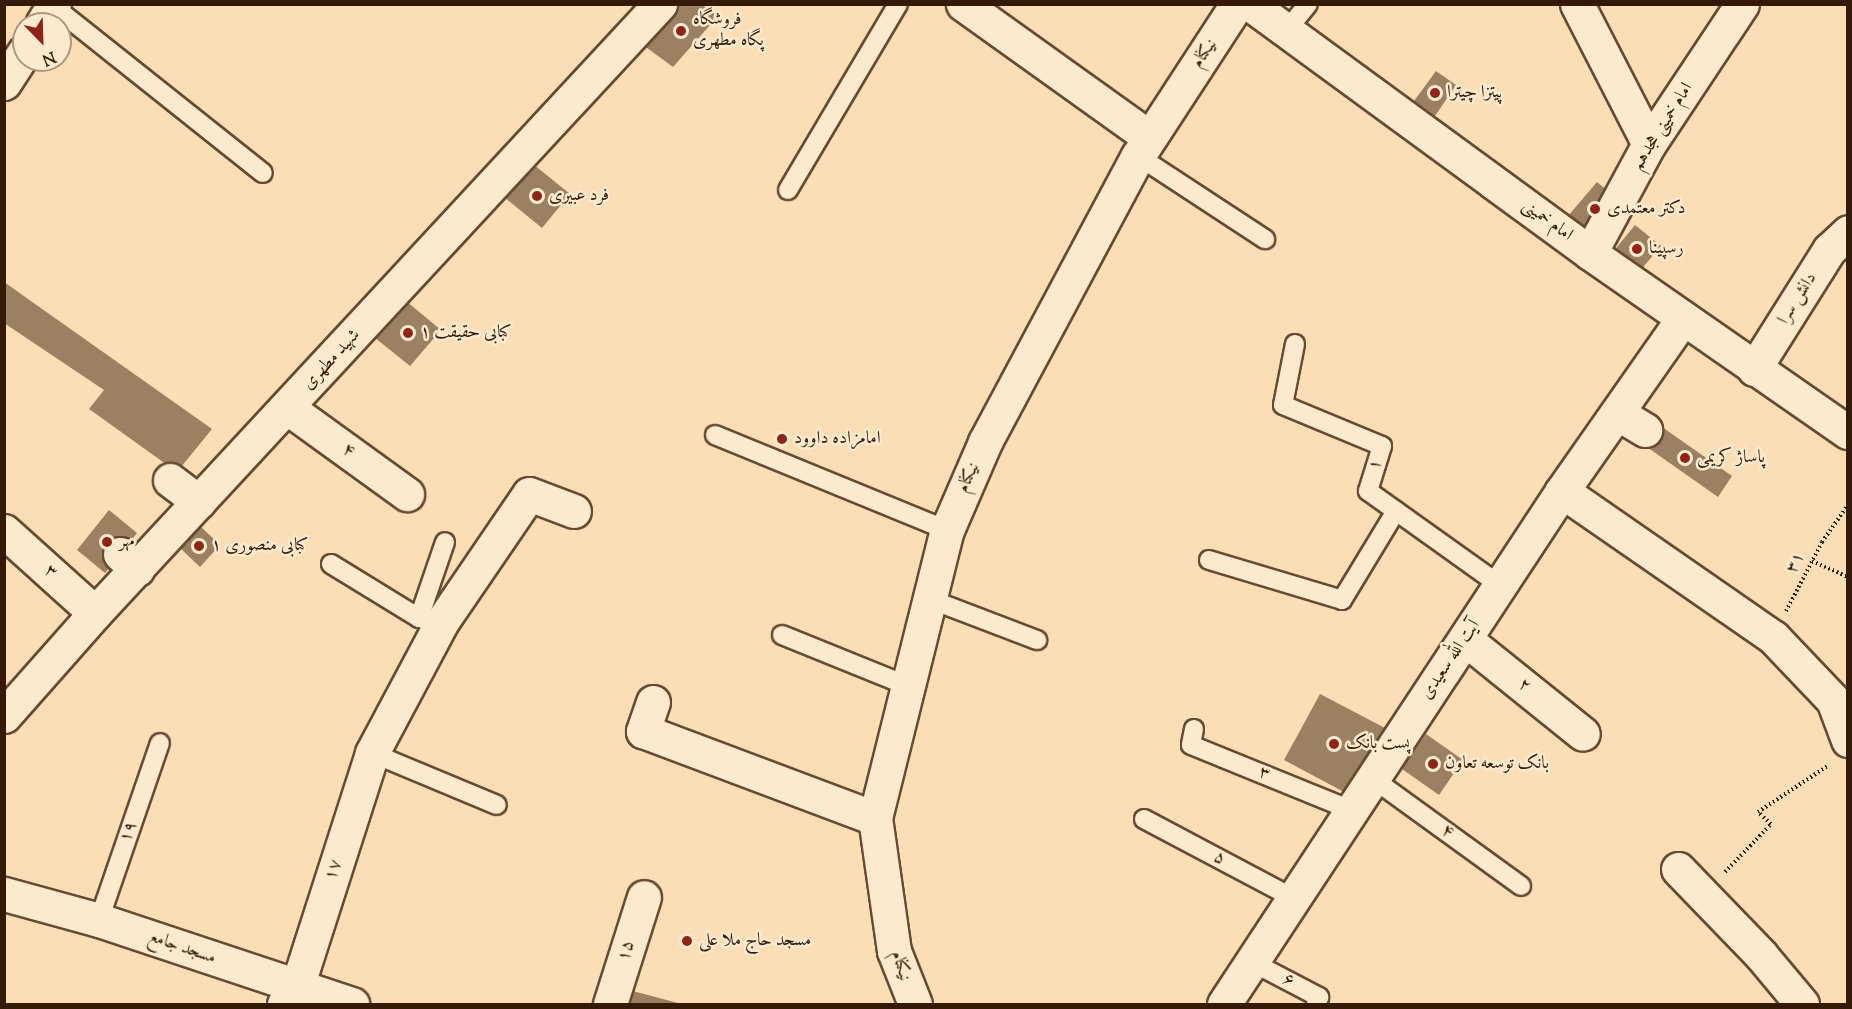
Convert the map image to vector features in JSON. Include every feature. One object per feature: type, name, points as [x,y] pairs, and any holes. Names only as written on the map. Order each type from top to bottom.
[{"type":"street","name":"شهید مطهری","points":[[4,716],[95,613],[129,561],[199,502],[660,4]]},
{"type":"street","points":[[963,4],[1144,147]]},
{"type":"street","name":"نیکنام","points":[[915,1005],[894,951],[875,818],[927,598],[947,530],[985,442],[1144,147],[1237,4]]},
{"type":"street","name":"امام خمینی","points":[[1250,4],[1590,253],[1754,369],[1848,432]]},
{"type":"street","points":[[1577,4],[1649,144]]},
{"type":"street","name":"امام خمینی هجدهم","points":[[1590,253],[1649,144],[1742,4]]},
{"type":"street","name":"دانش سرا","points":[[1754,369],[1829,250],[1848,232]]},
{"type":"street","name":"آیت الله سعیدی","points":[[1224,1005],[1562,491],[1683,318]]},
{"type":"street","name":"۴","points":[[288,408],[408,494]]},
{"type":"street","points":[[1617,413],[1645,430]]},
{"type":"street","points":[[170,480],[199,502]]},
{"type":"street","points":[[1562,491],[1773,637],[1833,700],[1843,750]]},
{"type":"street","name":"۱۷","points":[[291,996],[372,753],[430,621],[528,494],[574,511]]},
{"type":"street","name":"۳","points":[[4,531],[95,613]]},
{"type":"street","name":"۲","points":[[1464,639],[1582,734]]},
{"type":"street","points":[[653,702],[643,731],[875,818]]},
{"type":"street","points":[[1678,869],[1705,894],[1802,1005]]},
{"type":"street","name":"مسجد جامع","points":[[6,893],[99,920],[291,996],[351,1005]]},
{"type":"street","name":"۱۵","points":[[610,1005],[644,897]]},
{"type":"lane","points":[[788,190],[897,4]]},
{"type":"lane","points":[[1287,30],[1308,4]]},
{"type":"lane","points":[[72,29],[263,173]]},
{"type":"lane","points":[[1144,147],[1265,239]]},
{"type":"lane","name":"۱","points":[[1295,344],[1282,405],[1382,446],[1368,490],[1500,585]]},
{"type":"lane","points":[[716,435],[947,530]]},
{"type":"lane","points":[[1209,561],[1342,600],[1396,511]]},
{"type":"lane","points":[[331,564],[430,621],[445,542]]},
{"type":"lane","points":[[927,598],[1037,640]]},
{"type":"lane","points":[[782,635],[906,685]]},
{"type":"lane","name":"۳","points":[[1194,729],[1191,745],[1351,810]]},
{"type":"lane","name":"۱۹","points":[[99,920],[160,743]]},
{"type":"lane","points":[[372,753],[496,805]]},
{"type":"lane","name":"۴","points":[[1385,760],[1521,886]]},
{"type":"lane","name":"۵","points":[[1144,819],[1293,898]]},
{"type":"lane","name":"۶","points":[[1252,962],[1319,997],[1316,1005]]},
{"type":"path","name":"۳۱","points":[[1773,637],[1812,561],[1848,505]]},
{"type":"path","points":[[1812,561],[1848,577]]},
{"type":"path","points":[[1705,894],[1771,824],[1758,812],[1843,750]]},
{"type":"building","name":"فروشگاه پگاه مطهری","points":[[680,4],[701,4],[718,16],[673,67],[643,45]]},
{"type":"building","name":"پیتزا چیترا","points":[[1436,71],[1456,85],[1435,116],[1414,101]]},
{"type":"building","name":"فرد عبیری","points":[[533,164],[570,194],[542,228],[504,197]]},
{"type":"building","name":"دکتر معتمدی","points":[[1597,182],[1621,202],[1592,237],[1568,216]]},
{"type":"building","name":"رسپینا","points":[[1635,225],[1661,246],[1639,272],[1613,252]]},
{"type":"building","points":[[4,282],[212,429],[177,472],[89,409],[104,390],[4,323]]},
{"type":"building","name":"کبابی حقیقت ۱","points":[[406,301],[441,330],[410,366],[374,337]]},
{"type":"building","name":"پاساژ کریمی","points":[[1652,420],[1732,476],[1718,497],[1637,440]]},
{"type":"building","name":"مهر","points":[[109,510],[137,533],[105,573],[77,550]]},
{"type":"building","name":"کبابی منصوری ۱","points":[[198,524],[220,545],[200,567],[178,546]]},
{"type":"building","name":"پست بانک","points":[[1320,694],[1385,728],[1344,792],[1284,760]]},
{"type":"building","name":"بانک توسعه تعاون","points":[[1426,734],[1463,760],[1439,795],[1402,769]]},
{"type":"building","points":[[625,989],[682,1004],[620,1004]]},
{"type":"place","name":"فروشگاه پگاه مطهری","points":[[681,31]]},
{"type":"place","name":"پیتزا چیترا","points":[[1435,93]]},
{"type":"place","name":"فرد عبیری","points":[[537,196]]},
{"type":"place","name":"دکتر معتمدی","points":[[1595,209]]},
{"type":"place","name":"رسپینا","points":[[1637,249]]},
{"type":"place","name":"کبابی حقیقت ۱","points":[[408,333]]},
{"type":"place","name":"امامزاده داوود","points":[[782,439]]},
{"type":"place","name":"پاساژ کریمی","points":[[1685,458]]},
{"type":"place","name":"مهر","points":[[107,542]]},
{"type":"place","name":"کبابی منصوری ۱","points":[[199,546]]},
{"type":"place","name":"پست بانک","points":[[1334,744]]},
{"type":"place","name":"بانک توسعه تعاون","points":[[1433,764]]},
{"type":"place","name":"مسجد حاج ملا علی","points":[[687,941]]}]
